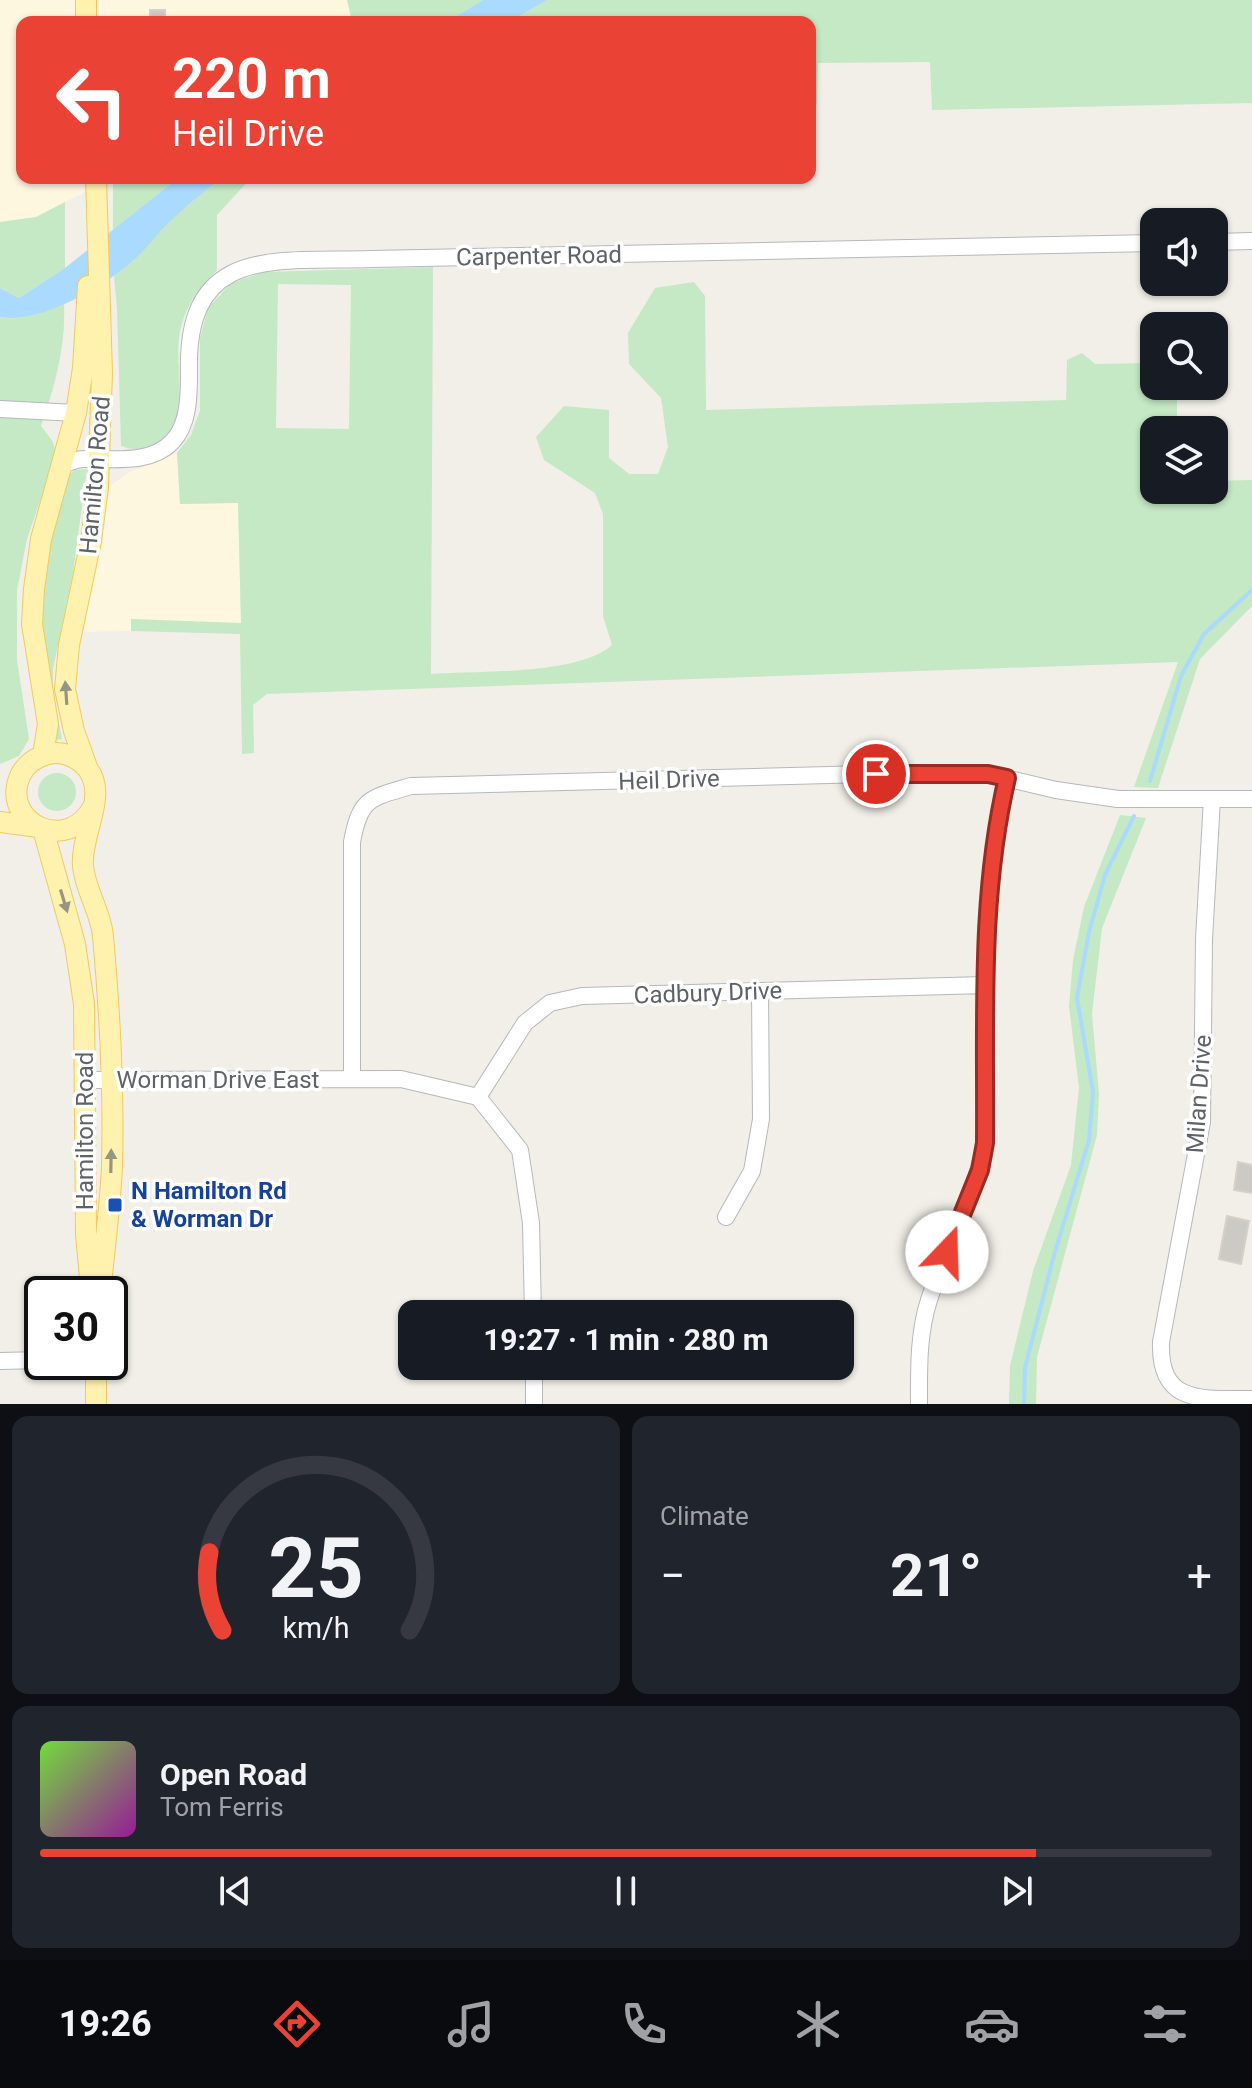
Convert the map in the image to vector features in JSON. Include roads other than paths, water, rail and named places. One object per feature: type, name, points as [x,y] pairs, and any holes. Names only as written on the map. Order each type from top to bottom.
[{"type":"main road","name":"Hamilton Road","points":[[87,767],[68,708],[66,670],[91,541],[103,404],[88,291],[89,184]]},
{"type":"main road","name":"Hamilton Road","points":[[32,763],[36,714],[26,661],[26,583],[40,515],[58,474],[76,413],[92,339]]},
{"type":"main road","points":[[0,777],[32,763],[65,754],[87,767],[96,788],[94,805],[81,832],[61,831],[0,812]]},
{"type":"main road","points":[[32,763],[17,789],[18,802],[35,824]]},
{"type":"main road","points":[[0,822],[35,824]]},
{"type":"main road","name":"Hamilton Road","points":[[35,824],[64,898],[78,959],[84,1004],[86,1234],[90,1276]]},
{"type":"main road","name":"Hamilton Road","points":[[81,832],[74,849],[75,873],[105,956],[110,1000],[112,1167],[102,1276]]},
{"type":"main road","points":[[96,1380],[96,1404]]},
{"type":"street","points":[[1228,242],[1252,241]]},
{"type":"street","name":"Carpenter Road","points":[[58,474],[80,459],[135,458],[156,453],[172,442],[187,409],[188,343],[194,318],[206,295],[221,278],[250,264],[1140,243]]},
{"type":"street","points":[[0,409],[76,413]]},
{"type":"street","name":"Heil Drive","points":[[352,1079],[352,842],[357,817],[372,798],[411,786],[906,773],[988,774],[1056,790],[1118,799],[1252,799]]},
{"type":"street","points":[[919,1404],[919,1349],[928,1302],[980,1170],[985,1143],[990,875],[997,820],[1007,778]]},
{"type":"street","name":"Milan Drive","points":[[1212,799],[1204,939],[1202,1122],[1161,1342],[1160,1363],[1168,1385],[1184,1395],[1252,1399]]},
{"type":"street","name":"Cadbury Drive","points":[[478,1097],[525,1023],[550,1003],[582,996],[986,985]]},
{"type":"street","points":[[726,1217],[752,1171],[761,1119],[760,991]]},
{"type":"street","name":"Worman Drive East","points":[[84,1080],[401,1079],[478,1097]]},
{"type":"street","points":[[478,1097],[520,1150],[531,1223],[533,1300]]},
{"type":"street","points":[[0,1361],[24,1360]]},
{"type":"street","points":[[534,1380],[534,1404]]},
{"type":"water","points":[[483,0],[547,0],[519,16],[456,16]]},
{"type":"water","points":[[170,184],[214,184],[172,219],[135,259],[108,280],[52,309],[16,318],[0,317],[0,288],[19,298],[65,268]]},
{"type":"waterway","points":[[1150,781],[1181,676],[1204,634],[1252,590]]},
{"type":"waterway","points":[[1024,1404],[1025,1368],[1054,1255],[1089,1140],[1093,1092],[1077,998],[1089,932],[1105,875],[1134,816]]},
{"type":"place","name":"N Hamilton Rd & Worman Dr","points":[[115,1205]]}]
